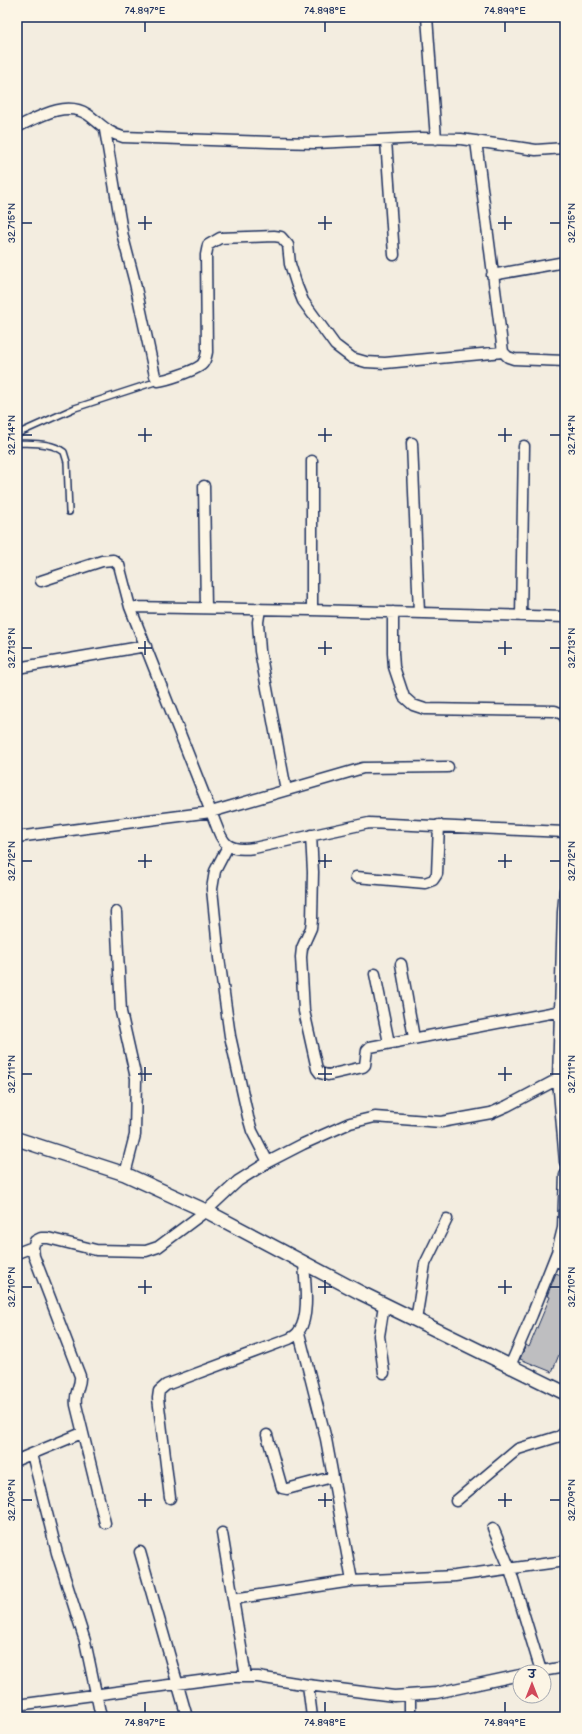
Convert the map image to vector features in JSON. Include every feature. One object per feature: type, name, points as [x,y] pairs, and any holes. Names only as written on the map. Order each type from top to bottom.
[{"type":"street","points":[[427,17],[436,139]]},
{"type":"street","points":[[17,127],[57,110],[66,109],[86,113],[105,130],[123,137],[316,143],[461,139],[536,150],[565,148]]},
{"type":"street","points":[[105,130],[124,243],[135,283],[155,376],[158,381],[165,380],[201,366],[205,359],[207,352],[206,254],[208,245],[220,238],[274,236],[281,238],[288,245],[292,271],[303,301],[335,345],[352,358],[366,362],[385,363],[503,352]]},
{"type":"street","points":[[386,140],[394,255]]},
{"type":"street","points":[[476,141],[503,352],[508,357],[514,359],[565,361]]},
{"type":"street","points":[[492,275],[565,262]]},
{"type":"street","points":[[412,443],[419,613]]},
{"type":"street","points":[[521,616],[524,446]]},
{"type":"street","points":[[312,461],[312,610]]},
{"type":"street","points":[[204,486],[206,608]]},
{"type":"street","points":[[41,581],[102,561],[113,560],[119,565],[130,607],[211,812],[225,844],[233,849],[254,848],[368,823],[439,825],[565,832]]},
{"type":"street","points":[[130,607],[565,617]]},
{"type":"street","points":[[260,609],[258,622],[260,651],[286,790]]},
{"type":"street","points":[[393,612],[394,667],[404,697],[413,705],[425,708],[555,712],[564,715],[565,718]]},
{"type":"street","points":[[17,668],[146,646]]},
{"type":"street","points":[[17,838],[211,812],[363,768],[448,768]]},
{"type":"street","points":[[356,877],[424,883],[433,880],[437,874],[439,825]]},
{"type":"street","points":[[311,835],[313,872],[312,920],[311,928],[302,948],[301,957],[304,1010],[316,1069],[320,1073],[328,1075],[363,1067],[365,1065],[367,1050],[370,1047],[561,1011]]},
{"type":"street","points":[[228,846],[213,880],[219,958],[230,1036],[248,1117],[252,1131],[268,1162]]},
{"type":"street","points":[[565,890],[558,1079],[565,1162]]},
{"type":"street","points":[[116,912],[121,1012],[136,1078],[135,1135],[124,1174]]},
{"type":"street","points":[[401,964],[414,1038]]},
{"type":"street","points":[[375,974],[389,1043]]},
{"type":"street","points":[[105,1523],[82,1433],[75,1397],[80,1383],[80,1376],[34,1256],[33,1247],[35,1241],[41,1238],[48,1238],[96,1250],[146,1251],[158,1247],[206,1211],[238,1181],[268,1162],[303,1144],[363,1119],[375,1116],[441,1122],[491,1113],[558,1079]]},
{"type":"street","points":[[17,1139],[124,1174],[206,1211],[384,1305],[565,1394]]},
{"type":"street","points":[[510,1366],[554,1260],[563,1228],[565,1175]]},
{"type":"street","points":[[416,1320],[425,1264],[447,1219]]},
{"type":"street","points":[[17,1253],[33,1247]]},
{"type":"street","points":[[554,1260],[565,1264]]},
{"type":"street","points":[[170,1498],[158,1398],[159,1391],[166,1385],[289,1339],[299,1333],[304,1323],[306,1313],[304,1263]]},
{"type":"street","points":[[384,1305],[379,1336],[384,1373]]},
{"type":"street","points":[[299,1333],[326,1439],[352,1581]]},
{"type":"street","points":[[456,1501],[518,1449],[560,1436],[565,1432]]},
{"type":"street","points":[[17,1460],[82,1433]]},
{"type":"street","points":[[267,1434],[282,1488],[287,1489],[332,1477]]},
{"type":"street","points":[[32,1454],[51,1534],[85,1641],[101,1717]]},
{"type":"street","points":[[493,1528],[510,1569],[537,1664]]},
{"type":"street","points":[[222,1533],[246,1677]]},
{"type":"street","points":[[140,1552],[176,1684],[187,1717]]},
{"type":"street","points":[[233,1599],[352,1581],[455,1576],[565,1561]]},
{"type":"street","points":[[552,1669],[565,1667]]},
{"type":"street","points":[[17,1705],[176,1684],[258,1676],[308,1685],[394,1696],[436,1692],[512,1677]]},
{"type":"street","points":[[308,1685],[312,1717]]},
{"type":"street","points":[[410,1695],[410,1717]]},
{"type":"lane","points":[[17,434],[74,408],[158,381]]},
{"type":"lane","points":[[17,443],[56,447],[64,452],[67,462],[69,512]]},
{"type":"building","points":[[556,1273],[565,1277],[565,1340],[552,1372],[520,1359],[526,1345],[529,1347],[550,1297],[547,1296]]}]
